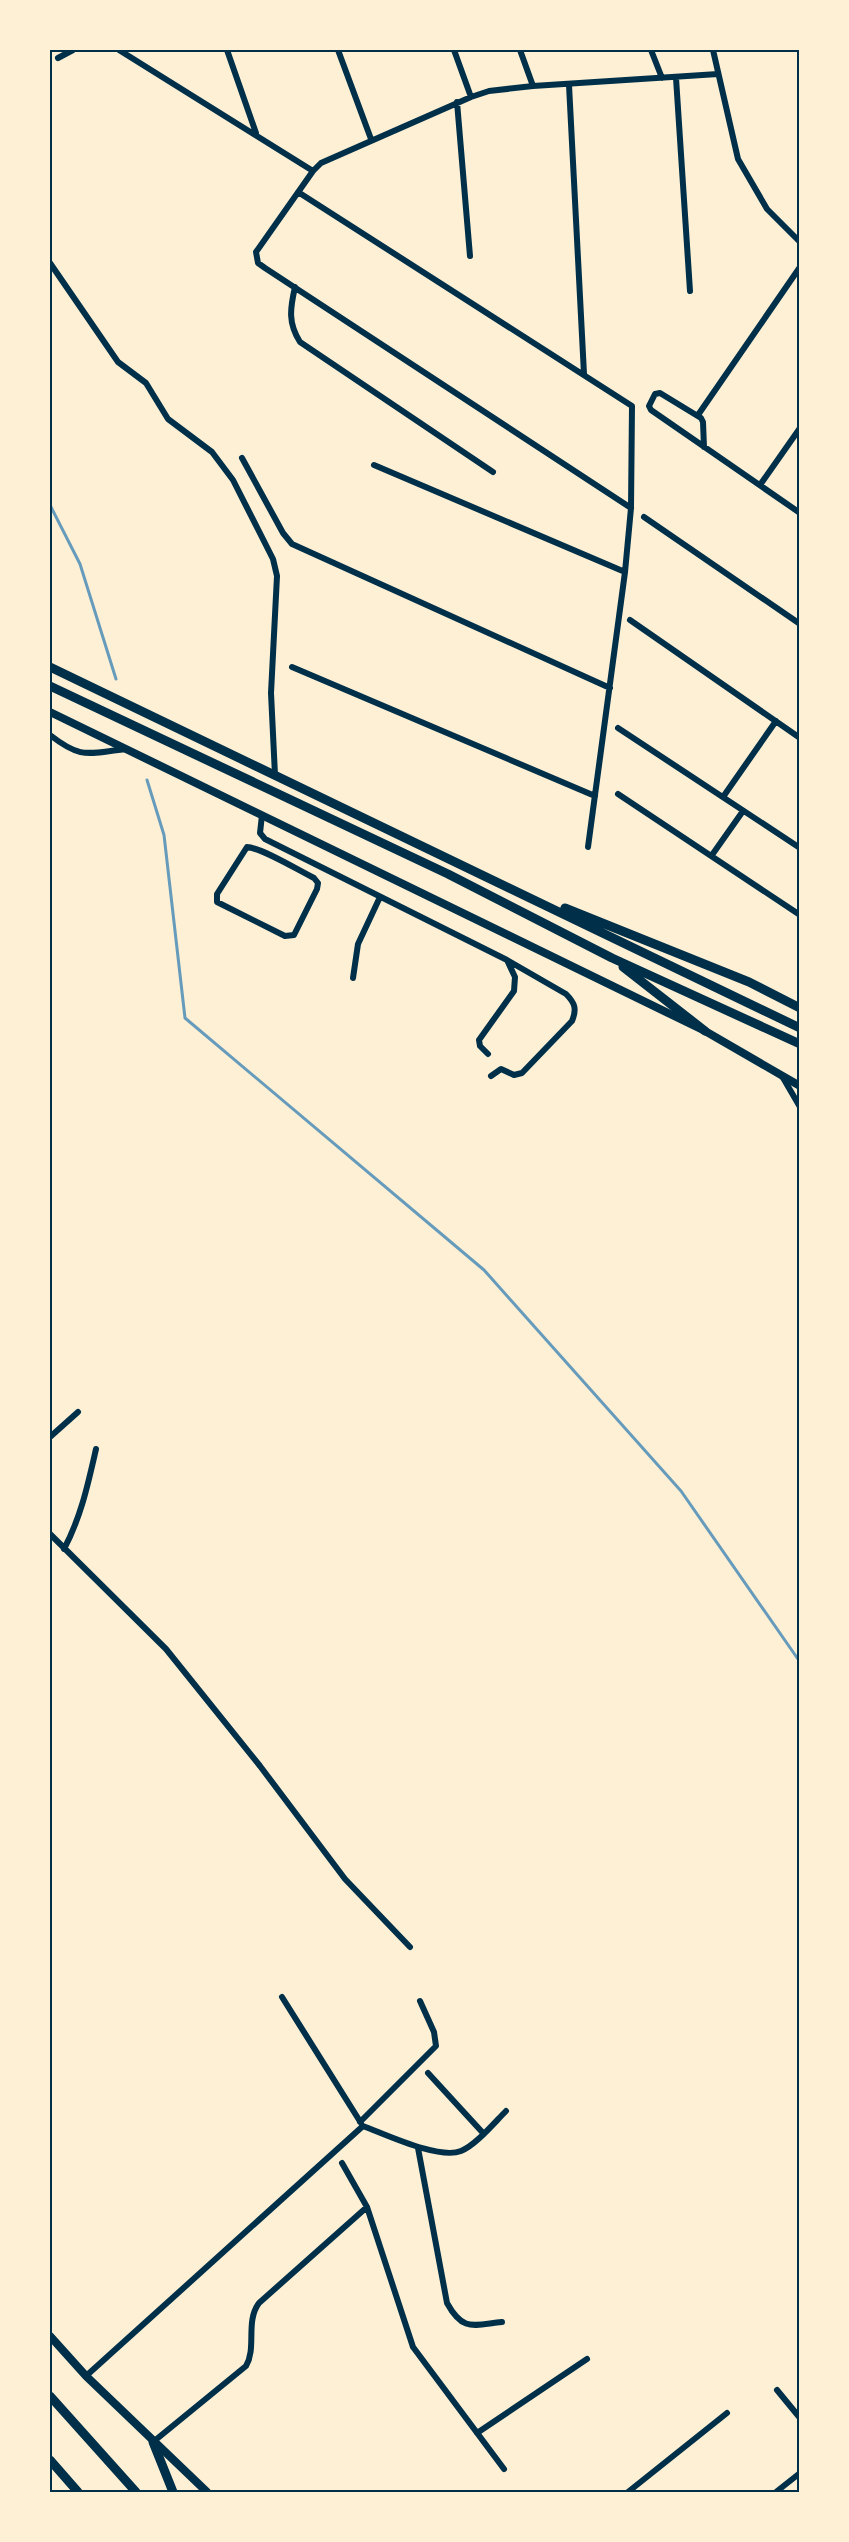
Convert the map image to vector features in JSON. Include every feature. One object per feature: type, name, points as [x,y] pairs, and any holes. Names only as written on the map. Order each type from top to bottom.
[{"type":"main road","points":[[50,667],[800,1028]]},
{"type":"main road","points":[[50,686],[448,874],[612,958],[800,1044]]},
{"type":"main road","points":[[504,885],[749,982],[800,1008]]},
{"type":"main road","points":[[612,958],[705,1031]]},
{"type":"main road","points":[[50,2336],[86,2376],[207,2493]]},
{"type":"main road","points":[[50,2396],[136,2493]]},
{"type":"main road","points":[[153,2442],[173,2493]]},
{"type":"main road","points":[[50,2460],[78,2493]]},
{"type":"street","points":[[58,58],[73,50]]},
{"type":"street","points":[[119,50],[313,171]]},
{"type":"street","points":[[227,50],[256,134]]},
{"type":"street","points":[[338,50],[371,139]]},
{"type":"street","points":[[454,50],[471,97]]},
{"type":"street","points":[[520,50],[533,86]]},
{"type":"street","points":[[651,50],[662,78]]},
{"type":"street","points":[[713,50],[738,159],[767,209],[800,242]]},
{"type":"street","points":[[631,508],[258,263],[256,257],[261,245],[321,163],[457,102],[489,91],[533,86],[718,74]]},
{"type":"street","points":[[676,78],[690,291]]},
{"type":"street","points":[[569,85],[584,374]]},
{"type":"street","points":[[457,102],[470,256]]},
{"type":"street","points":[[298,192],[632,406],[631,508],[625,572],[588,847]]},
{"type":"street","points":[[50,263],[118,362],[146,383],[168,419],[212,453],[234,480],[273,559],[277,576],[271,693],[275,775]]},
{"type":"street","points":[[698,415],[800,267]]},
{"type":"street","points":[[295,287],[290,319],[292,330],[300,342],[493,472]]},
{"type":"street","points":[[704,447],[703,422],[698,415],[660,393],[653,396],[649,406],[651,411],[800,513]]},
{"type":"street","points":[[760,485],[800,428]]},
{"type":"street","points":[[242,458],[292,544],[610,688]]},
{"type":"street","points":[[374,465],[625,572]]},
{"type":"street","points":[[644,517],[800,624]]},
{"type":"street","points":[[630,620],[798,736]]},
{"type":"street","points":[[292,667],[595,796]]},
{"type":"street","points":[[50,712],[705,1031],[800,1086]]},
{"type":"street","points":[[723,796],[776,721]]},
{"type":"street","points":[[618,728],[800,848]]},
{"type":"street","points":[[50,735],[69,750],[81,754],[126,749]]},
{"type":"street","points":[[618,794],[800,915]]},
{"type":"street","points":[[712,855],[743,811]]},
{"type":"street","points":[[262,815],[260,833],[265,839],[507,960],[573,1000],[575,1014],[572,1021],[522,1073],[514,1075],[501,1069],[491,1076]]},
{"type":"street","points":[[252,848],[281,862],[314,878],[318,883],[294,935],[285,936],[217,902],[217,894],[244,849],[252,848]]},
{"type":"street","points":[[281,862],[287,850]]},
{"type":"street","points":[[353,978],[358,944],[380,897]]},
{"type":"street","points":[[488,1054],[480,1046],[479,1040],[516,985],[507,960]]},
{"type":"street","points":[[782,1075],[800,1107]]},
{"type":"street","points":[[50,1437],[78,1412]]},
{"type":"street","points":[[64,1549],[75,1529],[87,1491],[96,1449]]},
{"type":"street","points":[[50,1534],[166,1649],[260,1766],[345,1879],[410,1947]]},
{"type":"street","points":[[282,1997],[362,2124],[418,2148],[449,2153],[461,2151],[506,2111]]},
{"type":"street","points":[[86,2376],[362,2124],[436,2046],[434,2032],[420,2001]]},
{"type":"street","points":[[428,2073],[483,2133]]},
{"type":"street","points":[[418,2148],[447,2303],[463,2324],[468,2326],[502,2322]]},
{"type":"street","points":[[342,2163],[367,2206],[413,2348],[504,2469]]},
{"type":"street","points":[[153,2442],[246,2366],[250,2360],[251,2317],[259,2303],[367,2206]]},
{"type":"street","points":[[477,2433],[588,2359]]},
{"type":"street","points":[[777,2390],[800,2418]]},
{"type":"street","points":[[628,2493],[727,2413]]},
{"type":"street","points":[[776,2493],[800,2473]]},
{"type":"waterway","points":[[50,505],[80,564],[116,679]]},
{"type":"waterway","points":[[147,780],[164,835],[185,1018],[484,1270],[681,1491],[800,1662]]}]
